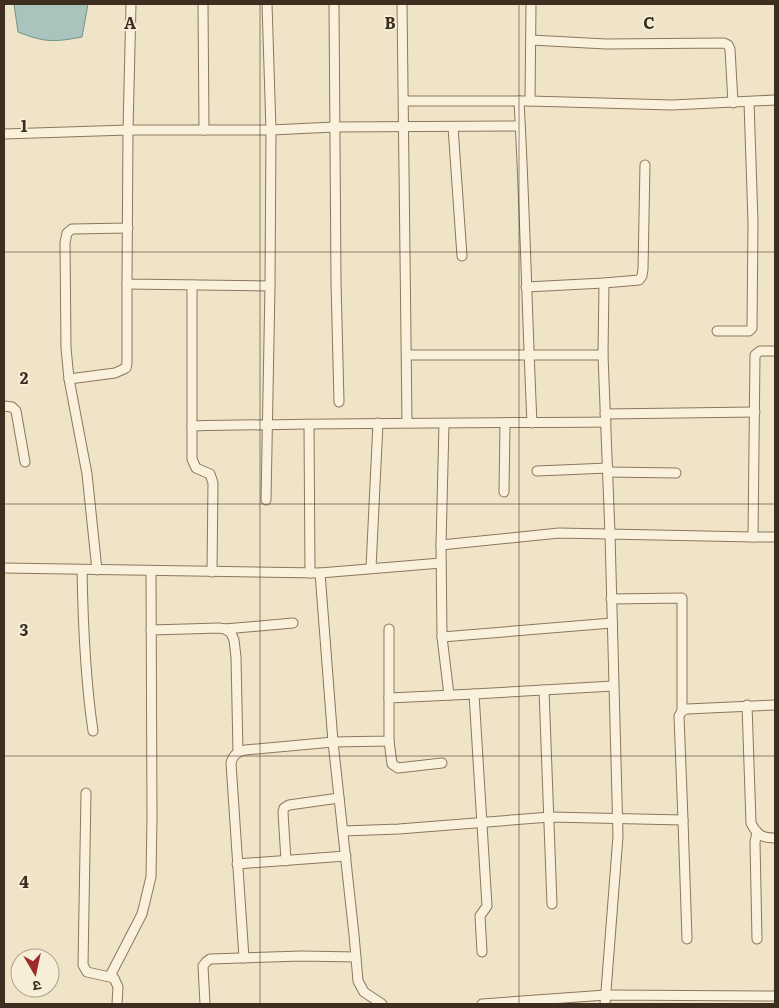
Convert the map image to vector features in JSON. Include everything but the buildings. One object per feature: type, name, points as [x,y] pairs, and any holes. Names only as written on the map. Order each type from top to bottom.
[{"type":"street","points":[[69,379],[116,373],[126,368],[127,363],[128,130],[131,4]]},
{"type":"street","points":[[202,4],[204,130]]},
{"type":"street","points":[[266,500],[271,130],[267,4]]},
{"type":"street","points":[[334,4],[334,127],[339,402]]},
{"type":"street","points":[[402,4],[407,422]]},
{"type":"street","points":[[530,101],[531,4]]},
{"type":"street","points":[[531,40],[606,44],[724,43],[730,49],[733,102]]},
{"type":"street","points":[[404,101],[530,101],[672,105],[775,100]]},
{"type":"street","points":[[519,101],[532,422]]},
{"type":"street","points":[[717,331],[749,331],[752,328],[753,222],[749,102]]},
{"type":"street","points":[[4,134],[128,130],[520,126]]},
{"type":"street","points":[[453,127],[462,256]]},
{"type":"street","points":[[526,287],[639,280],[642,276],[645,165]]},
{"type":"street","points":[[97,570],[87,474],[69,379],[66,348],[65,243],[69,230],[76,228],[128,228]]},
{"type":"street","points":[[604,283],[603,355],[618,818],[618,841],[605,999]]},
{"type":"street","points":[[127,284],[270,286]]},
{"type":"street","points":[[192,285],[192,459],[196,468],[210,474],[213,483],[212,572]]},
{"type":"street","points":[[753,537],[755,355],[760,351],[775,351]]},
{"type":"street","points":[[407,356],[603,355]]},
{"type":"street","points":[[4,406],[12,407],[16,411],[25,462]]},
{"type":"street","points":[[192,426],[407,422],[444,424],[505,423],[755,412]]},
{"type":"street","points":[[371,568],[378,423]]},
{"type":"street","points":[[504,492],[505,423]]},
{"type":"street","points":[[444,424],[441,545],[442,638],[449,695]]},
{"type":"street","points":[[309,425],[310,573]]},
{"type":"street","points":[[537,471],[608,470],[676,473]]},
{"type":"street","points":[[441,545],[559,533],[775,536]]},
{"type":"street","points":[[4,568],[151,572],[320,573],[441,563]]},
{"type":"street","points":[[82,570],[86,683],[93,731]]},
{"type":"street","points":[[110,976],[142,914],[150,877],[152,818],[151,572]]},
{"type":"street","points":[[320,573],[333,742],[358,981],[369,996],[382,1004]]},
{"type":"street","points":[[611,599],[682,598],[682,711],[679,716],[687,939]]},
{"type":"street","points":[[151,630],[198,627],[226,629],[293,623]]},
{"type":"street","points":[[442,638],[612,623]]},
{"type":"street","points":[[226,629],[234,640],[236,658],[238,752]]},
{"type":"street","points":[[389,629],[389,741],[392,764],[395,766],[442,763]]},
{"type":"street","points":[[389,698],[613,686]]},
{"type":"street","points":[[544,690],[552,904]]},
{"type":"street","points":[[474,694],[487,906],[480,916],[482,952]]},
{"type":"street","points":[[682,711],[686,709],[747,705],[775,705]]},
{"type":"street","points":[[747,705],[751,823],[763,838],[775,838]]},
{"type":"street","points":[[244,958],[236,864],[230,763],[232,758],[238,752],[333,742],[389,741]]},
{"type":"street","points":[[86,792],[84,965],[87,972],[110,976],[116,982],[117,1004]]},
{"type":"street","points":[[286,861],[284,808],[339,798]]},
{"type":"street","points":[[343,831],[399,829],[550,817],[683,820]]},
{"type":"street","points":[[757,832],[755,842],[757,939]]},
{"type":"street","points":[[236,864],[346,856]]},
{"type":"street","points":[[205,1004],[204,966],[206,962],[216,958],[356,957]]},
{"type":"street","points":[[482,1004],[605,999],[716,1000],[775,996]]},
{"type":"water","points":[[14,4],[88,4],[82,37],[64,40],[43,40],[18,32]]}]
